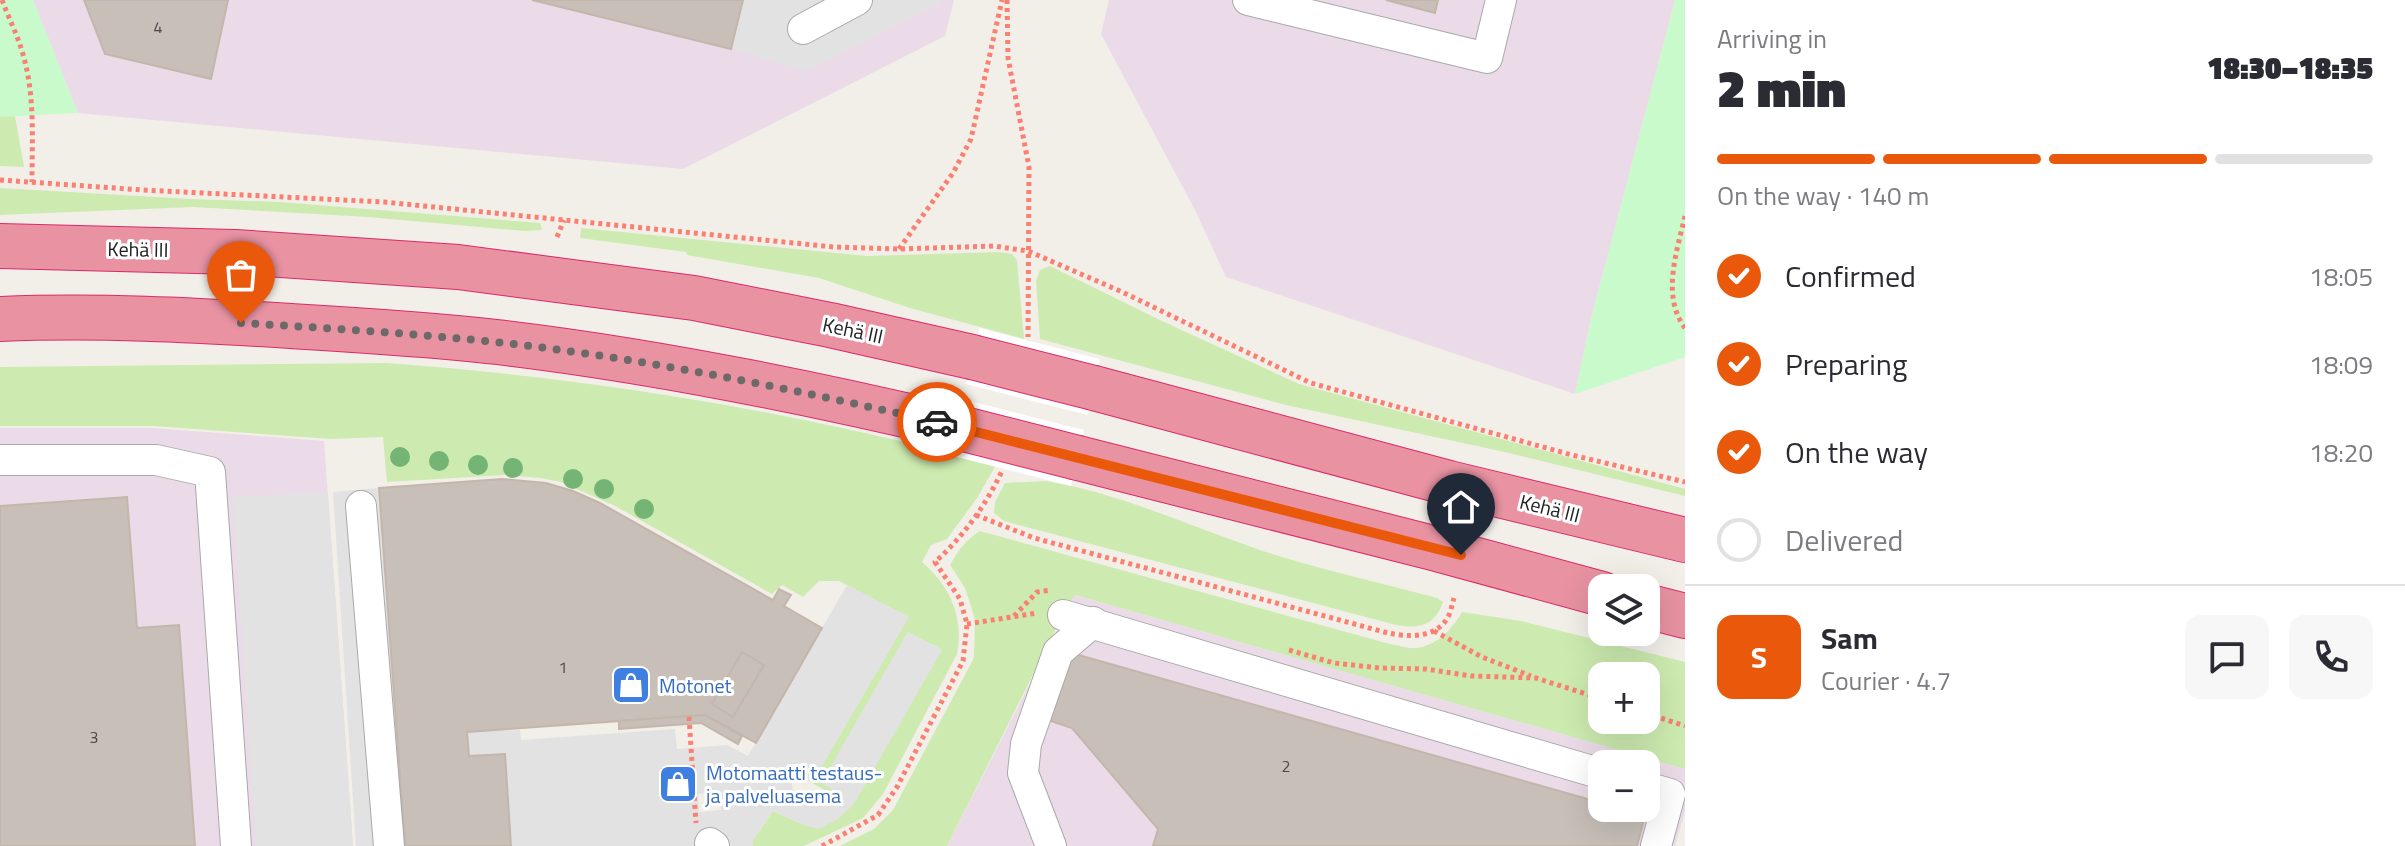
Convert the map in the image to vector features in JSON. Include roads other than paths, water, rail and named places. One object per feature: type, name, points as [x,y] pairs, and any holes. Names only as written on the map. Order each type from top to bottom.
[{"type":"highway","name":"Kehä III","points":[[0,246],[235,252],[458,267],[694,298],[972,357],[1449,483],[1685,540]]},
{"type":"highway","points":[[0,319],[117,317],[214,321],[496,342],[689,370],[828,397],[956,427],[1588,590]]},
{"type":"highway","points":[[1660,610],[1685,616]]},
{"type":"lane","points":[[803,29],[857,0]]},
{"type":"lane","points":[[1248,0],[1487,58],[1501,0]]},
{"type":"lane","points":[[0,460],[156,460],[210,472],[236,846]]},
{"type":"lane","points":[[361,506],[389,846]]},
{"type":"lane","points":[[1057,602],[1093,622],[1588,770]]},
{"type":"lane","points":[[1051,846],[1023,773],[1026,744],[1058,652],[1093,622]]},
{"type":"lane","points":[[1656,846],[1670,794],[1660,791]]},
{"type":"place","name":"Motonet","points":[[631,685]]},
{"type":"place","name":"Motomaatti testaus- ja palveluasema","points":[[678,784]]}]
